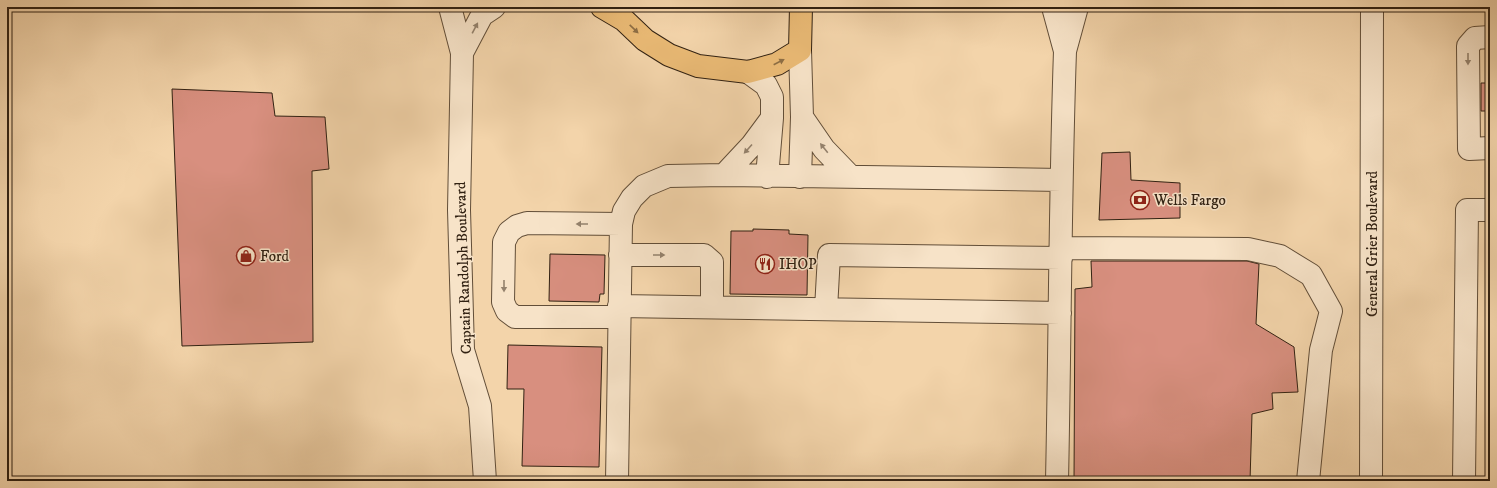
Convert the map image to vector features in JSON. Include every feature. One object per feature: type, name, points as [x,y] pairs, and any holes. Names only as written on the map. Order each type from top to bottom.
[{"type":"highway","points":[[602,7],[624,20],[645,40],[669,55],[698,66],[748,72],[777,64],[800,50],[801,7]]},
{"type":"street","name":"Captain Randolph Boulevard","points":[[450,7],[462,53],[459,210],[463,350],[480,406],[485,481]]},
{"type":"street","name":"Captain Randolph Boulevard","points":[[462,53],[482,15],[494,7]]},
{"type":"street","points":[[1053,7],[1065,51]]},
{"type":"street","points":[[1058,481],[1061,180],[1065,51],[1078,7]]},
{"type":"street","name":"General Grier Boulevard","points":[[1371,481],[1372,7]]},
{"type":"street","points":[[1490,37],[1475,38],[1468,46],[1469,149],[1490,148]]},
{"type":"street","points":[[800,50],[802,117],[800,177]]},
{"type":"street","points":[[748,72],[766,86],[772,97],[772,118],[767,177]]},
{"type":"street","points":[[802,117],[824,149],[850,176]]},
{"type":"street","points":[[724,175],[752,145],[772,118]]},
{"type":"street","points":[[616,481],[621,224],[624,210],[632,198],[644,186],[653,180],[668,176],[724,175],[767,177],[850,176],[1061,180]]},
{"type":"street","points":[[1464,481],[1467,210],[1490,210]]},
{"type":"street","points":[[621,224],[528,223],[517,226],[509,232],[504,242],[504,302],[507,311],[515,317],[712,307],[1060,313]]},
{"type":"street","points":[[826,309],[829,255],[1061,253],[1248,249],[1280,256],[1311,275],[1331,311],[1321,350],[1308,481]]},
{"type":"street","points":[[620,255],[708,257],[712,262],[712,307]]},
{"type":"building","points":[[1481,83],[1490,83],[1490,111],[1481,111]]},
{"type":"building","name":"Ford","points":[[172,89],[272,93],[275,116],[325,117],[329,169],[312,171],[313,342],[182,346]]},
{"type":"building","name":"Wells Fargo","points":[[1130,152],[1131,180],[1180,183],[1180,218],[1099,220],[1102,153]]},
{"type":"building","points":[[753,229],[789,230],[789,234],[808,235],[807,295],[730,294],[731,231],[753,231]]},
{"type":"building","points":[[550,254],[605,255],[604,294],[600,294],[599,302],[549,301]]},
{"type":"building","points":[[1091,261],[1247,261],[1259,264],[1256,324],[1294,347],[1298,392],[1272,393],[1273,409],[1252,414],[1250,481],[1074,481],[1075,289],[1092,287]]},
{"type":"building","points":[[508,345],[602,347],[599,467],[522,466],[524,389],[507,389]]},
{"type":"place","name":"Wells Fargo","points":[[1140,200]]},
{"type":"place","name":"Ford","points":[[246,256]]},
{"type":"place","name":"IHOP","points":[[765,264]]}]
